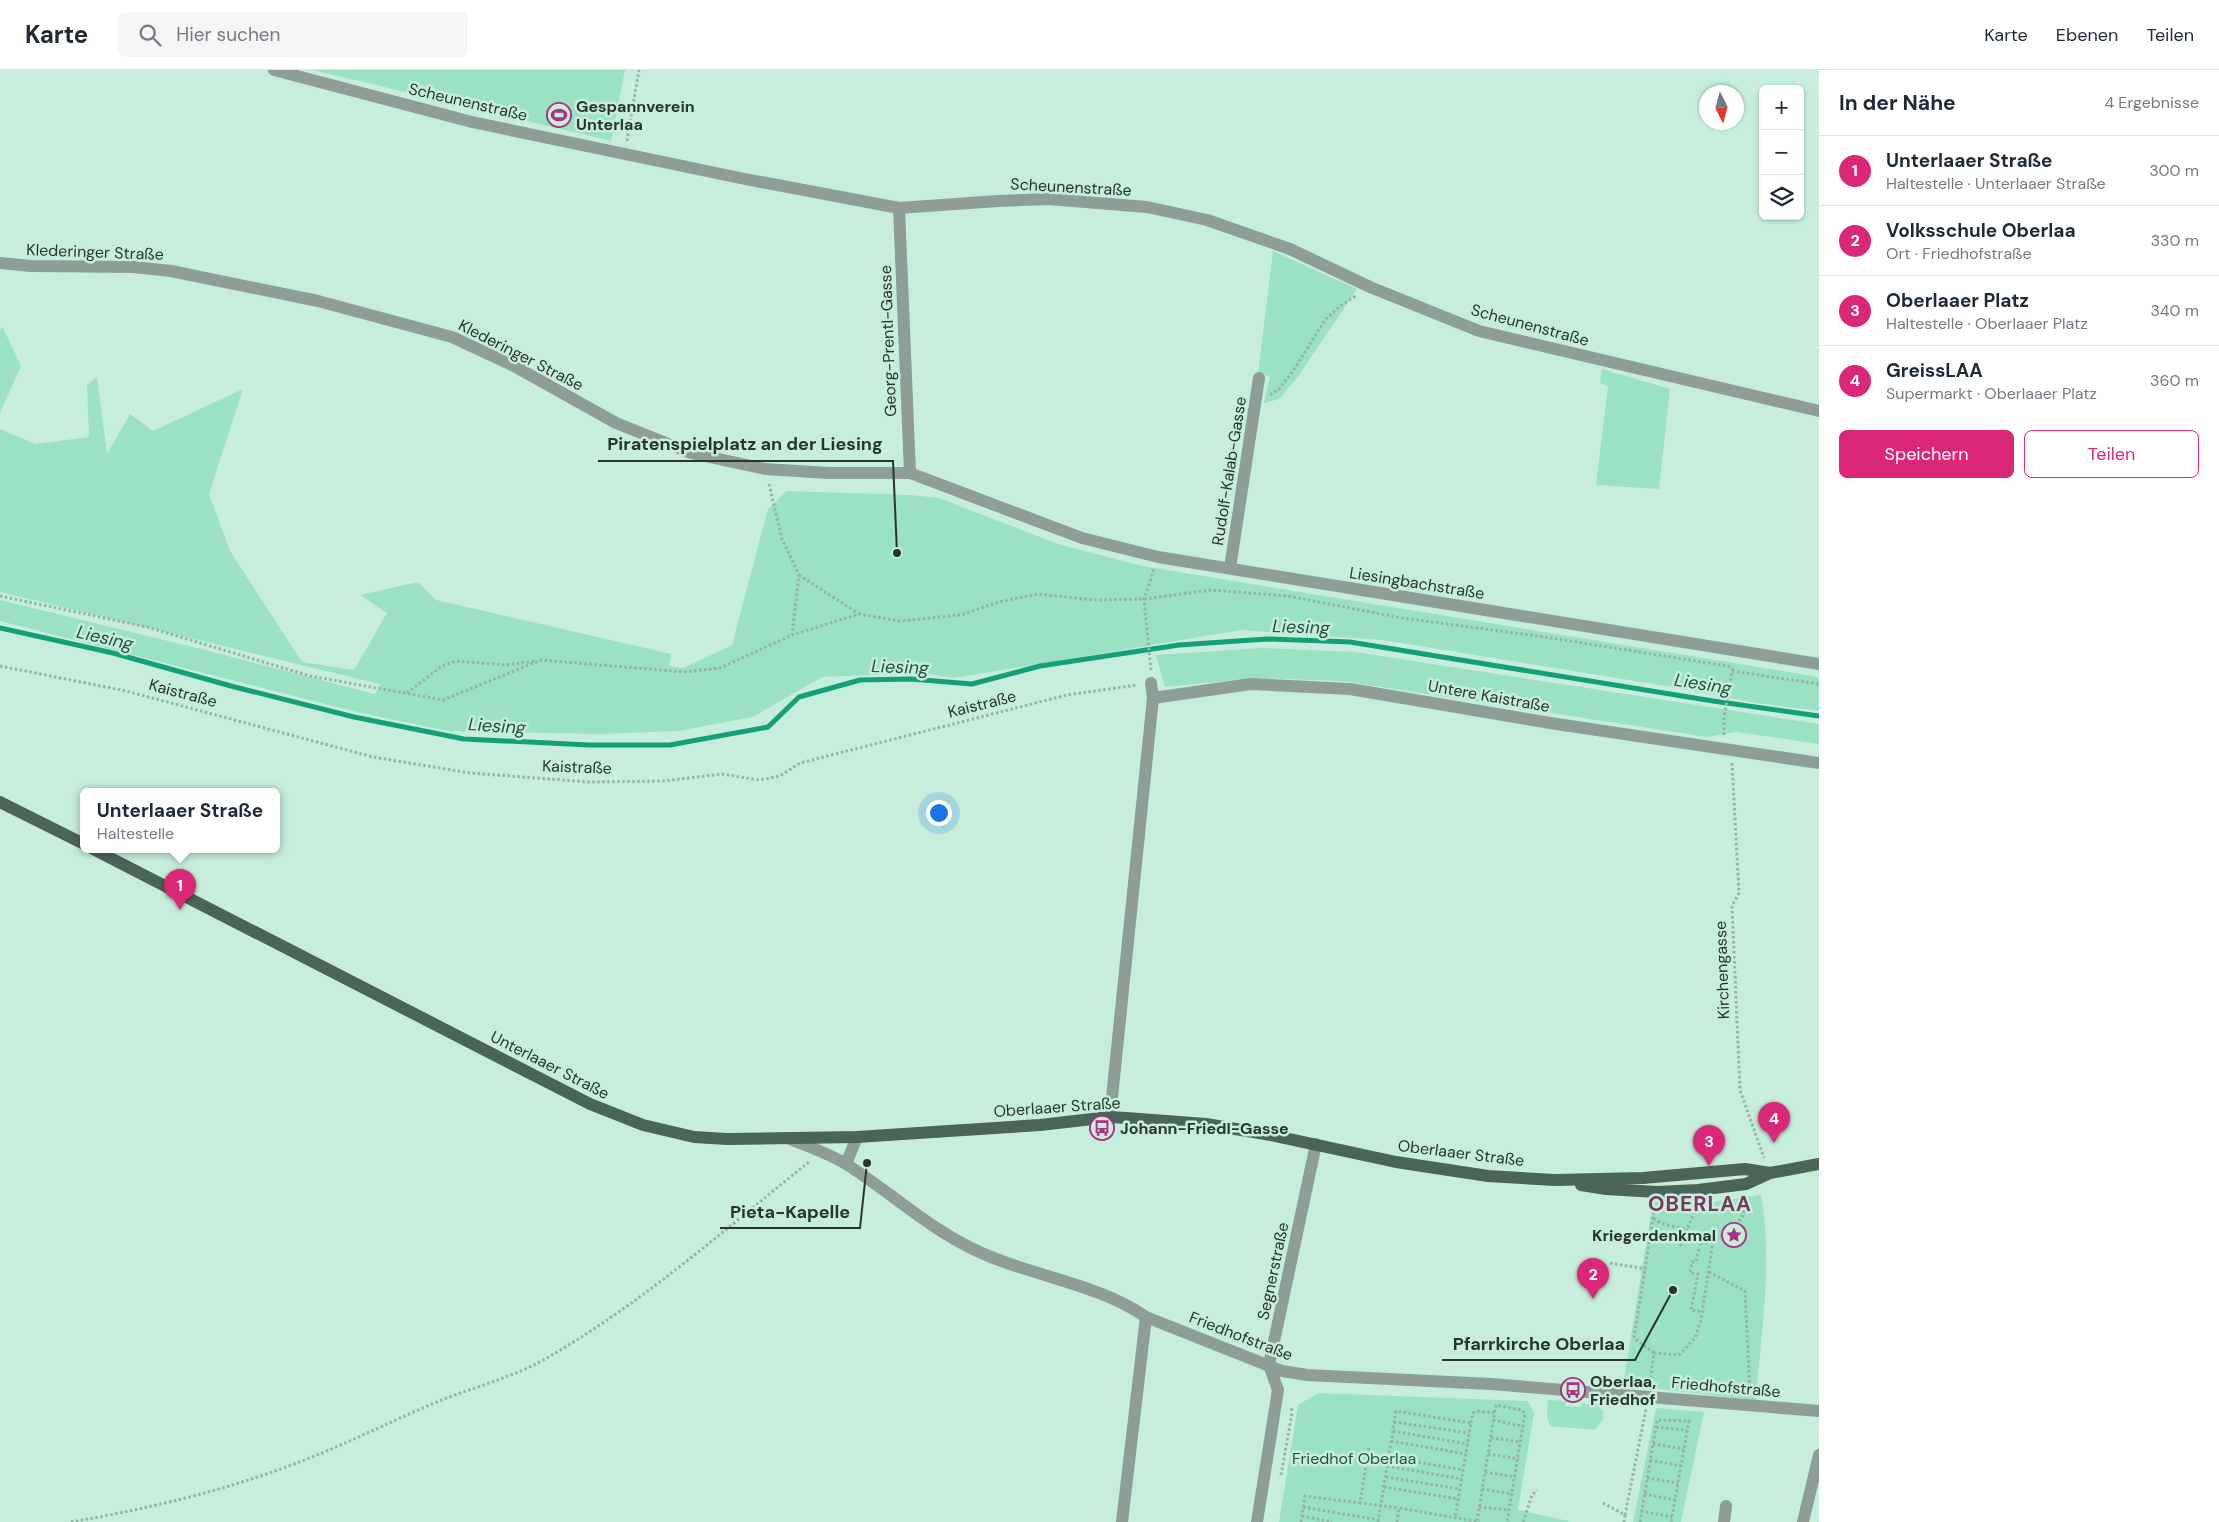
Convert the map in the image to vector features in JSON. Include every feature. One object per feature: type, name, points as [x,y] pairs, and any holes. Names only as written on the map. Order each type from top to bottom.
[{"type":"main road","points":[[0,802],[80,842]]},
{"type":"main road","name":"Unterlaaer Straße","points":[[101,853],[590,1104],[615,1115],[671,1133],[694,1137],[857,1137]]},
{"type":"main road","name":"Oberlaaer Straße","points":[[857,1137],[1040,1126],[1110,1117],[1206,1124],[1316,1144],[1428,1168],[1488,1176],[1555,1180]]},
{"type":"main road","points":[[1555,1180],[1606,1190],[1657,1192],[1746,1184],[1770,1173],[1819,1164]]},
{"type":"main road","points":[[1555,1180],[1643,1178],[1744,1169],[1770,1173]]},
{"type":"street","name":"Scheunenstraße","points":[[274,70],[472,122],[745,180],[899,208],[998,200],[1048,200],[1147,207],[1207,220],[1280,245],[1370,287],[1479,331],[1819,411]]},
{"type":"street","name":"Georg-Prentl-Gasse","points":[[899,208],[910,473]]},
{"type":"street","name":"Klederinger Straße","points":[[0,263],[31,266],[133,266],[171,271],[318,301],[452,338],[514,366],[616,423],[692,453],[766,469],[910,473],[1015,513]]},
{"type":"street","name":"Rudolf-Kalab-Gasse","points":[[1230,568],[1259,378]]},
{"type":"street","name":"Liesingbachstraße","points":[[1015,513],[1082,538],[1158,557],[1819,664]]},
{"type":"street","points":[[1110,1117],[1153,698],[1151,679]]},
{"type":"street","name":"Untere Kaistraße","points":[[1153,698],[1251,684],[1350,689],[1550,723],[1819,763]]},
{"type":"street","points":[[846,1164],[857,1137]]},
{"type":"street","name":"Friedhofstraße","points":[[787,1138],[821,1151],[846,1164],[961,1243],[1010,1264],[1083,1288],[1133,1308],[1146,1317],[1282,1371],[1300,1375],[1491,1384],[1819,1411]]},
{"type":"street","name":"Segnerstraße","points":[[1269,1366],[1316,1144]]},
{"type":"street","points":[[1122,1522],[1146,1317]]},
{"type":"street","points":[[1257,1522],[1278,1390],[1269,1366]]},
{"type":"street","points":[[1803,1522],[1819,1454]]},
{"type":"street","points":[[1724,1522],[1726,1506]]},
{"type":"path","points":[[625,153],[639,70]]},
{"type":"path","points":[[1255,405],[1279,389],[1293,371],[1302,353],[1313,342],[1325,320],[1340,306],[1370,287]]},
{"type":"path","points":[[766,469],[782,539],[799,575],[859,614],[900,621],[961,615],[998,602],[1038,594],[1094,600],[1144,599],[1211,590],[1287,596],[1402,618],[1552,638],[1819,684]]},
{"type":"path","points":[[1151,679],[1144,599],[1158,557]]},
{"type":"path","points":[[792,635],[799,575]]},
{"type":"path","points":[[0,596],[147,627],[310,676],[443,700],[541,660]]},
{"type":"path","points":[[407,693],[442,666],[456,661],[505,665],[541,660],[684,672],[720,668],[792,635],[859,614]]},
{"type":"path","name":"Kaistraße","points":[[0,666],[126,691],[373,756],[470,773],[589,782],[664,781],[722,774],[759,780],[780,776],[800,763],[1067,695],[1151,679]]},
{"type":"path","name":"Kirchengasse","points":[[1732,669],[1724,717],[1724,735],[1730,750],[1739,893],[1732,906],[1740,1090],[1770,1173]]},
{"type":"path","points":[[72,1522],[166,1502],[286,1467],[542,1360],[576,1340],[637,1298],[821,1151]]},
{"type":"path","points":[[1654,1217],[1665,1224],[1686,1229],[1692,1234],[1694,1241],[1703,1244],[1713,1242],[1744,1216],[1747,1209],[1746,1184]]},
{"type":"path","points":[[1657,1192],[1634,1338],[1654,1353],[1679,1355],[1695,1338],[1702,1312],[1713,1242]]},
{"type":"path","points":[[1680,1246],[1699,1202]]},
{"type":"path","points":[[1699,1249],[1696,1262],[1692,1262],[1690,1273],[1698,1274],[1692,1310],[1702,1312]]},
{"type":"path","points":[[1610,1263],[1646,1269]]},
{"type":"path","points":[[1709,1272],[1745,1291],[1750,1406]]},
{"type":"path","points":[[1644,1347],[1647,1336]]},
{"type":"path","points":[[1650,1389],[1654,1353]]},
{"type":"path","points":[[1624,1522],[1648,1403]]},
{"type":"path","points":[[1301,1522],[1305,1496],[1399,1508],[1479,1522],[1479,1507],[1496,1405],[1522,1410],[1525,1413],[1519,1459],[1507,1522]]},
{"type":"path","points":[[1303,1507],[1379,1521],[1396,1411],[1471,1423]]},
{"type":"path","points":[[1457,1519],[1460,1489],[1473,1413],[1477,1411],[1494,1413]]},
{"type":"path","points":[[1493,1420],[1523,1426]]},
{"type":"path","points":[[1640,1522],[1657,1420],[1689,1421],[1671,1522]]},
{"type":"path","points":[[1394,1422],[1469,1434]]},
{"type":"path","points":[[1656,1427],[1687,1430]]},
{"type":"path","points":[[1393,1431],[1468,1444]]},
{"type":"path","points":[[1490,1438],[1521,1442]]},
{"type":"path","points":[[1391,1441],[1466,1454]]},
{"type":"path","points":[[1653,1444],[1684,1449]]},
{"type":"path","points":[[1360,1503],[1369,1448]]},
{"type":"path","points":[[1488,1454],[1519,1459]]},
{"type":"path","points":[[1388,1457],[1463,1470]]},
{"type":"path","points":[[1650,1460],[1681,1466]]},
{"type":"path","points":[[1387,1466],[1462,1479]]},
{"type":"path","points":[[1485,1472],[1516,1477]]},
{"type":"path","points":[[1386,1477],[1460,1489]]},
{"type":"path","points":[[1647,1478],[1678,1483]]},
{"type":"path","points":[[1384,1487],[1459,1499]]},
{"type":"path","points":[[1482,1489],[1512,1494]]},
{"type":"path","points":[[1523,1522],[1532,1496],[1537,1490]]},
{"type":"path","points":[[1644,1494],[1675,1500]]},
{"type":"path","points":[[1603,1503],[1625,1515]]},
{"type":"path","points":[[1479,1507],[1509,1510]]},
{"type":"path","points":[[1397,1522],[1399,1508]]},
{"type":"path","points":[[1641,1511],[1672,1517]]},
{"type":"path","points":[[1302,1516],[1332,1522]]},
{"type":"green space","name":"Gespannverein Unterlaa","points":[[313,70],[625,70],[611,141]]},
{"type":"green space","points":[[1273,251],[1357,289],[1297,378],[1279,399],[1264,403],[1270,376],[1258,374]]},
{"type":"green space","points":[[2,326],[21,366],[0,413],[0,332]]},
{"type":"green space","points":[[1602,369],[1670,389],[1659,489],[1596,485],[1608,386],[1600,383]]},
{"type":"green space","points":[[97,377],[107,454],[130,414],[153,431],[243,389],[209,494],[230,551],[302,662],[354,670],[387,613],[360,595],[418,582],[436,600],[671,654],[669,666],[683,668],[732,645],[768,509],[786,491],[911,495],[939,498],[1058,544],[1142,566],[1819,677],[1819,711],[1757,703],[1666,686],[1383,640],[1241,630],[954,678],[924,673],[822,677],[753,717],[678,731],[600,734],[448,731],[357,712],[0,621],[0,600],[375,694],[380,684],[0,592],[0,429],[35,444],[89,437],[87,385]]},
{"type":"green space","points":[[1262,648],[1355,652],[1819,724],[1819,744],[1737,732],[1707,737],[1343,681],[1255,678],[1165,687],[1156,655]]},
{"type":"green space","points":[[1761,1195],[1766,1246],[1766,1271],[1756,1400],[1623,1385],[1653,1202],[1708,1202]]},
{"type":"green space","name":"Friedhof Oberlaa","points":[[1318,1393],[1528,1401],[1534,1413],[1518,1510],[1573,1522],[1279,1522],[1298,1405]]},
{"type":"green space","points":[[1548,1400],[1566,1401],[1565,1406],[1581,1407],[1581,1403],[1597,1405],[1603,1411],[1603,1419],[1595,1430],[1550,1426],[1547,1417]]},
{"type":"green space","points":[[1656,1408],[1704,1412],[1681,1522],[1633,1522]]},
{"type":"waterway","name":"Liesing","points":[[0,628],[113,653],[231,686],[354,717],[464,739],[589,745],[670,745],[768,727],[799,697],[860,680],[911,679],[972,684],[1040,666],[1179,645],[1267,639],[1350,642],[1713,701],[1819,716]]},
{"type":"place","name":"Gespannverein Unterlaa","points":[[559,115]]},
{"type":"place","name":"Piratenspielplatz an der Liesing","points":[[897,553]]},
{"type":"place","name":"Unterlaaer Straße","points":[[180,910]]},
{"type":"place","name":"Johann-Friedl-Gasse","points":[[1102,1128]]},
{"type":"place","name":"GreissLAA","points":[[1774,1143]]},
{"type":"place","name":"Pieta-Kapelle","points":[[867,1163]]},
{"type":"place","name":"Oberlaaer Platz","points":[[1709,1166]]},
{"type":"place","name":"Kriegerdenkmal","points":[[1734,1235]]},
{"type":"place","name":"Pfarrkirche Oberlaa","points":[[1673,1290]]},
{"type":"place","name":"Volksschule Oberlaa","points":[[1593,1299]]},
{"type":"place","name":"Oberlaa, Friedhof","points":[[1573,1390]]},
{"type":"district","name":"OBERLAA","points":[[1700,1204]]}]
